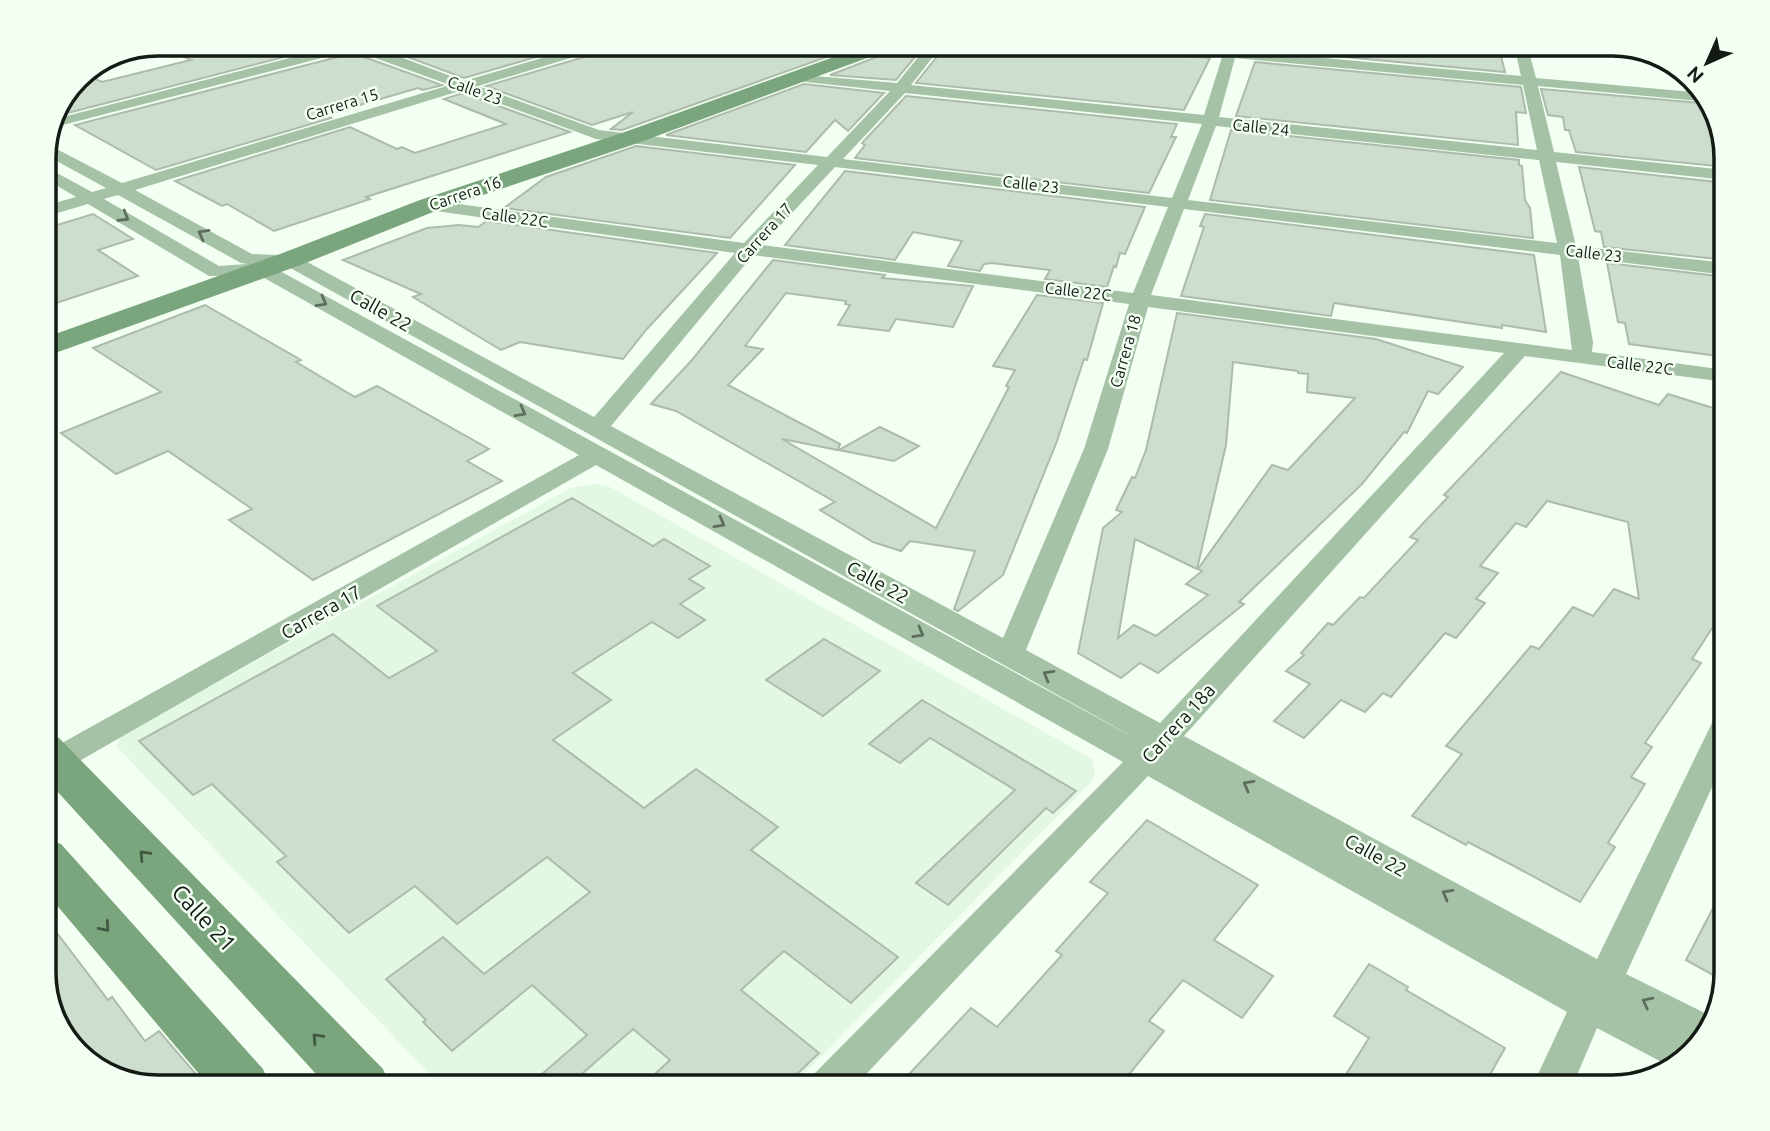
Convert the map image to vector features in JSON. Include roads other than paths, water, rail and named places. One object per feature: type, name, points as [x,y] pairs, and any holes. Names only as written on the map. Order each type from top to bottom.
[{"type":"street","points":[[63,121],[310,56]]},
{"type":"street","name":"Calle 23","points":[[386,56],[596,134],[1714,268]]},
{"type":"street","name":"Carrera 15","points":[[56,208],[563,56]]},
{"type":"street","name":"Carrera 16","points":[[56,343],[596,134],[828,56]]},
{"type":"street","name":"Carrera 16","points":[[56,328],[216,272],[289,260],[429,205],[630,138],[854,56]]},
{"type":"street","name":"Carrera 17","points":[[56,754],[597,441],[748,249],[901,88],[926,56]]},
{"type":"street","name":"Carrera 18","points":[[1010,655],[1096,449],[1140,299],[1210,122],[1229,56]]},
{"type":"street","points":[[1303,56],[1672,94]]},
{"type":"street","points":[[1524,56],[1568,250],[1583,342],[1581,357]]},
{"type":"street","name":"Calle 24","points":[[797,77],[1714,175]]},
{"type":"street","name":"Calle 22","points":[[56,154],[255,264],[1010,655],[1155,749]]},
{"type":"street","points":[[56,178],[216,272]]},
{"type":"street","name":"Calle 22C","points":[[429,205],[1714,374]]},
{"type":"street","name":"Calle 22","points":[[289,260],[597,441],[1597,993],[1678,1051]]},
{"type":"street","name":"Carrera 18a","points":[[840,1075],[1155,749],[1519,350]]},
{"type":"street","points":[[1558,1075],[1714,750]]},
{"type":"street","name":"Calle 21","points":[[56,767],[352,1075]]},
{"type":"street","points":[[56,871],[234,1075]]},
{"type":"street","name":"Calle 22","points":[[1597,993],[1697,1029]]}]
